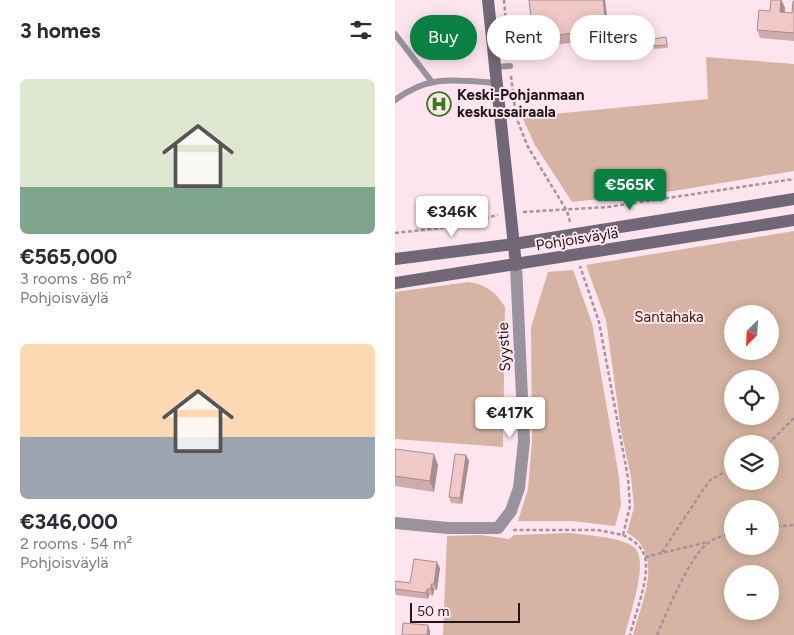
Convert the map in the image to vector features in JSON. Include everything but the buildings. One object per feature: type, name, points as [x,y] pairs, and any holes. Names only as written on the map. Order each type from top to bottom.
[{"type":"main road","points":[[488,0],[516,265]]},
{"type":"main road","name":"Pohjoisväylä","points":[[395,259],[513,244],[794,199]]},
{"type":"main road","name":"Pohjoisväylä","points":[[395,283],[577,256],[794,220]]},
{"type":"street","name":"Syystie","points":[[498,528],[511,510],[519,488],[523,441],[516,265]]},
{"type":"street","points":[[395,522],[448,528],[498,528]]},
{"type":"lane","points":[[395,34],[432,82]]},
{"type":"lane","points":[[495,67],[510,66]]},
{"type":"lane","points":[[395,100],[406,92],[443,78],[497,83]]},
{"type":"path","points":[[504,0],[516,117],[528,146],[567,211],[573,234]]},
{"type":"path","points":[[395,233],[441,228],[510,213],[567,211],[627,205],[794,179]]},
{"type":"path","points":[[577,256],[599,322],[628,478],[631,506],[623,535]]},
{"type":"path","points":[[777,435],[794,418]]},
{"type":"path","points":[[663,552],[709,481],[724,473]]},
{"type":"path","points":[[779,526],[794,525]]},
{"type":"path","points":[[498,528],[518,531],[597,530],[623,535],[636,542],[645,556],[645,575],[630,635]]},
{"type":"path","points":[[645,556],[710,541],[724,536]]},
{"type":"path","points":[[657,635],[684,576],[710,541]]},
{"type":"green space","points":[[706,57],[794,64],[794,171],[673,191],[572,202],[535,145],[522,117],[708,99]]},
{"type":"green space","name":"Santahaka","points":[[794,231],[794,635],[633,635],[645,594],[648,566],[646,553],[639,542],[627,533],[634,507],[606,320],[586,265]]},
{"type":"green space","points":[[573,270],[592,323],[619,477],[621,505],[615,526],[572,521],[518,521],[528,489],[532,440],[531,327],[548,272]]},
{"type":"green space","points":[[469,282],[490,290],[505,307],[503,447],[395,439],[395,292]]},
{"type":"green space","points":[[570,533],[622,541],[635,548],[639,555],[640,565],[637,590],[625,635],[443,635],[447,536],[481,535],[509,539],[514,535]]},
{"type":"place","name":"Keski-Pohjanmaan keskussairaala","points":[[439,104]]}]
